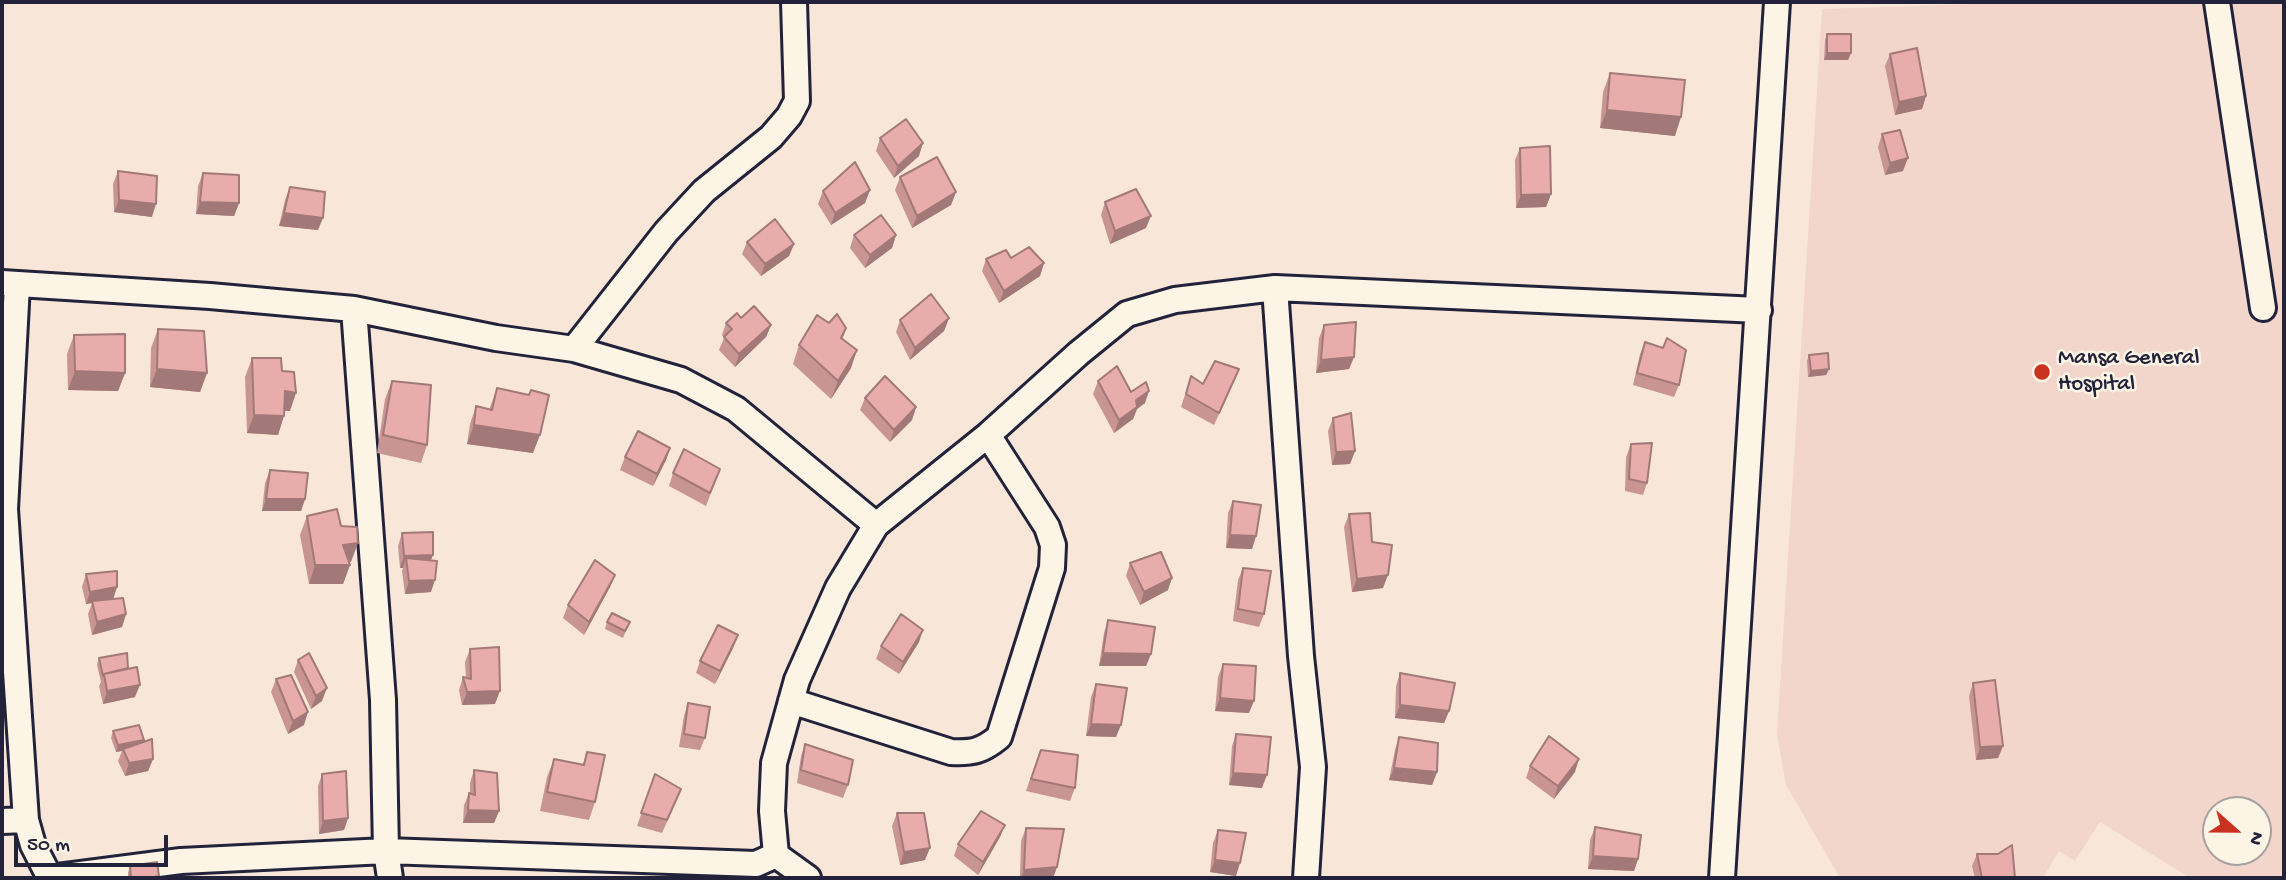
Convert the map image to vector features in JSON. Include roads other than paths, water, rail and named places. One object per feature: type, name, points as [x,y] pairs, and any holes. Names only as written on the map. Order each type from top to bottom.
[{"type":"street","points":[[574,349],[673,224],[704,191],[771,137],[789,116],[797,101],[794,2]]},
{"type":"street","points":[[1722,878],[1777,2]]},
{"type":"street","points":[[2217,2],[2263,308]]},
{"type":"street","points":[[808,878],[763,866],[386,851],[181,861],[50,878],[33,845],[26,820],[3,509],[9,284],[210,296],[354,309],[496,338],[574,349],[681,380],[736,409],[876,525]]},
{"type":"street","points":[[763,866],[772,811],[774,763],[797,680],[838,588],[876,525],[988,435],[1127,314],[1175,300],[1275,288],[1759,310]]},
{"type":"street","points":[[1275,288],[1301,656],[1313,767],[1306,878]]},
{"type":"street","points":[[354,309],[383,700],[386,851],[390,878]]},
{"type":"street","points":[[791,701],[951,752],[968,753],[986,748],[999,737],[1052,568],[1053,545],[1047,527],[988,435]]},
{"type":"street","points":[[2,821],[26,820]]},
{"type":"place","name":"Mansa General Hospital","points":[[2042,372]]}]
